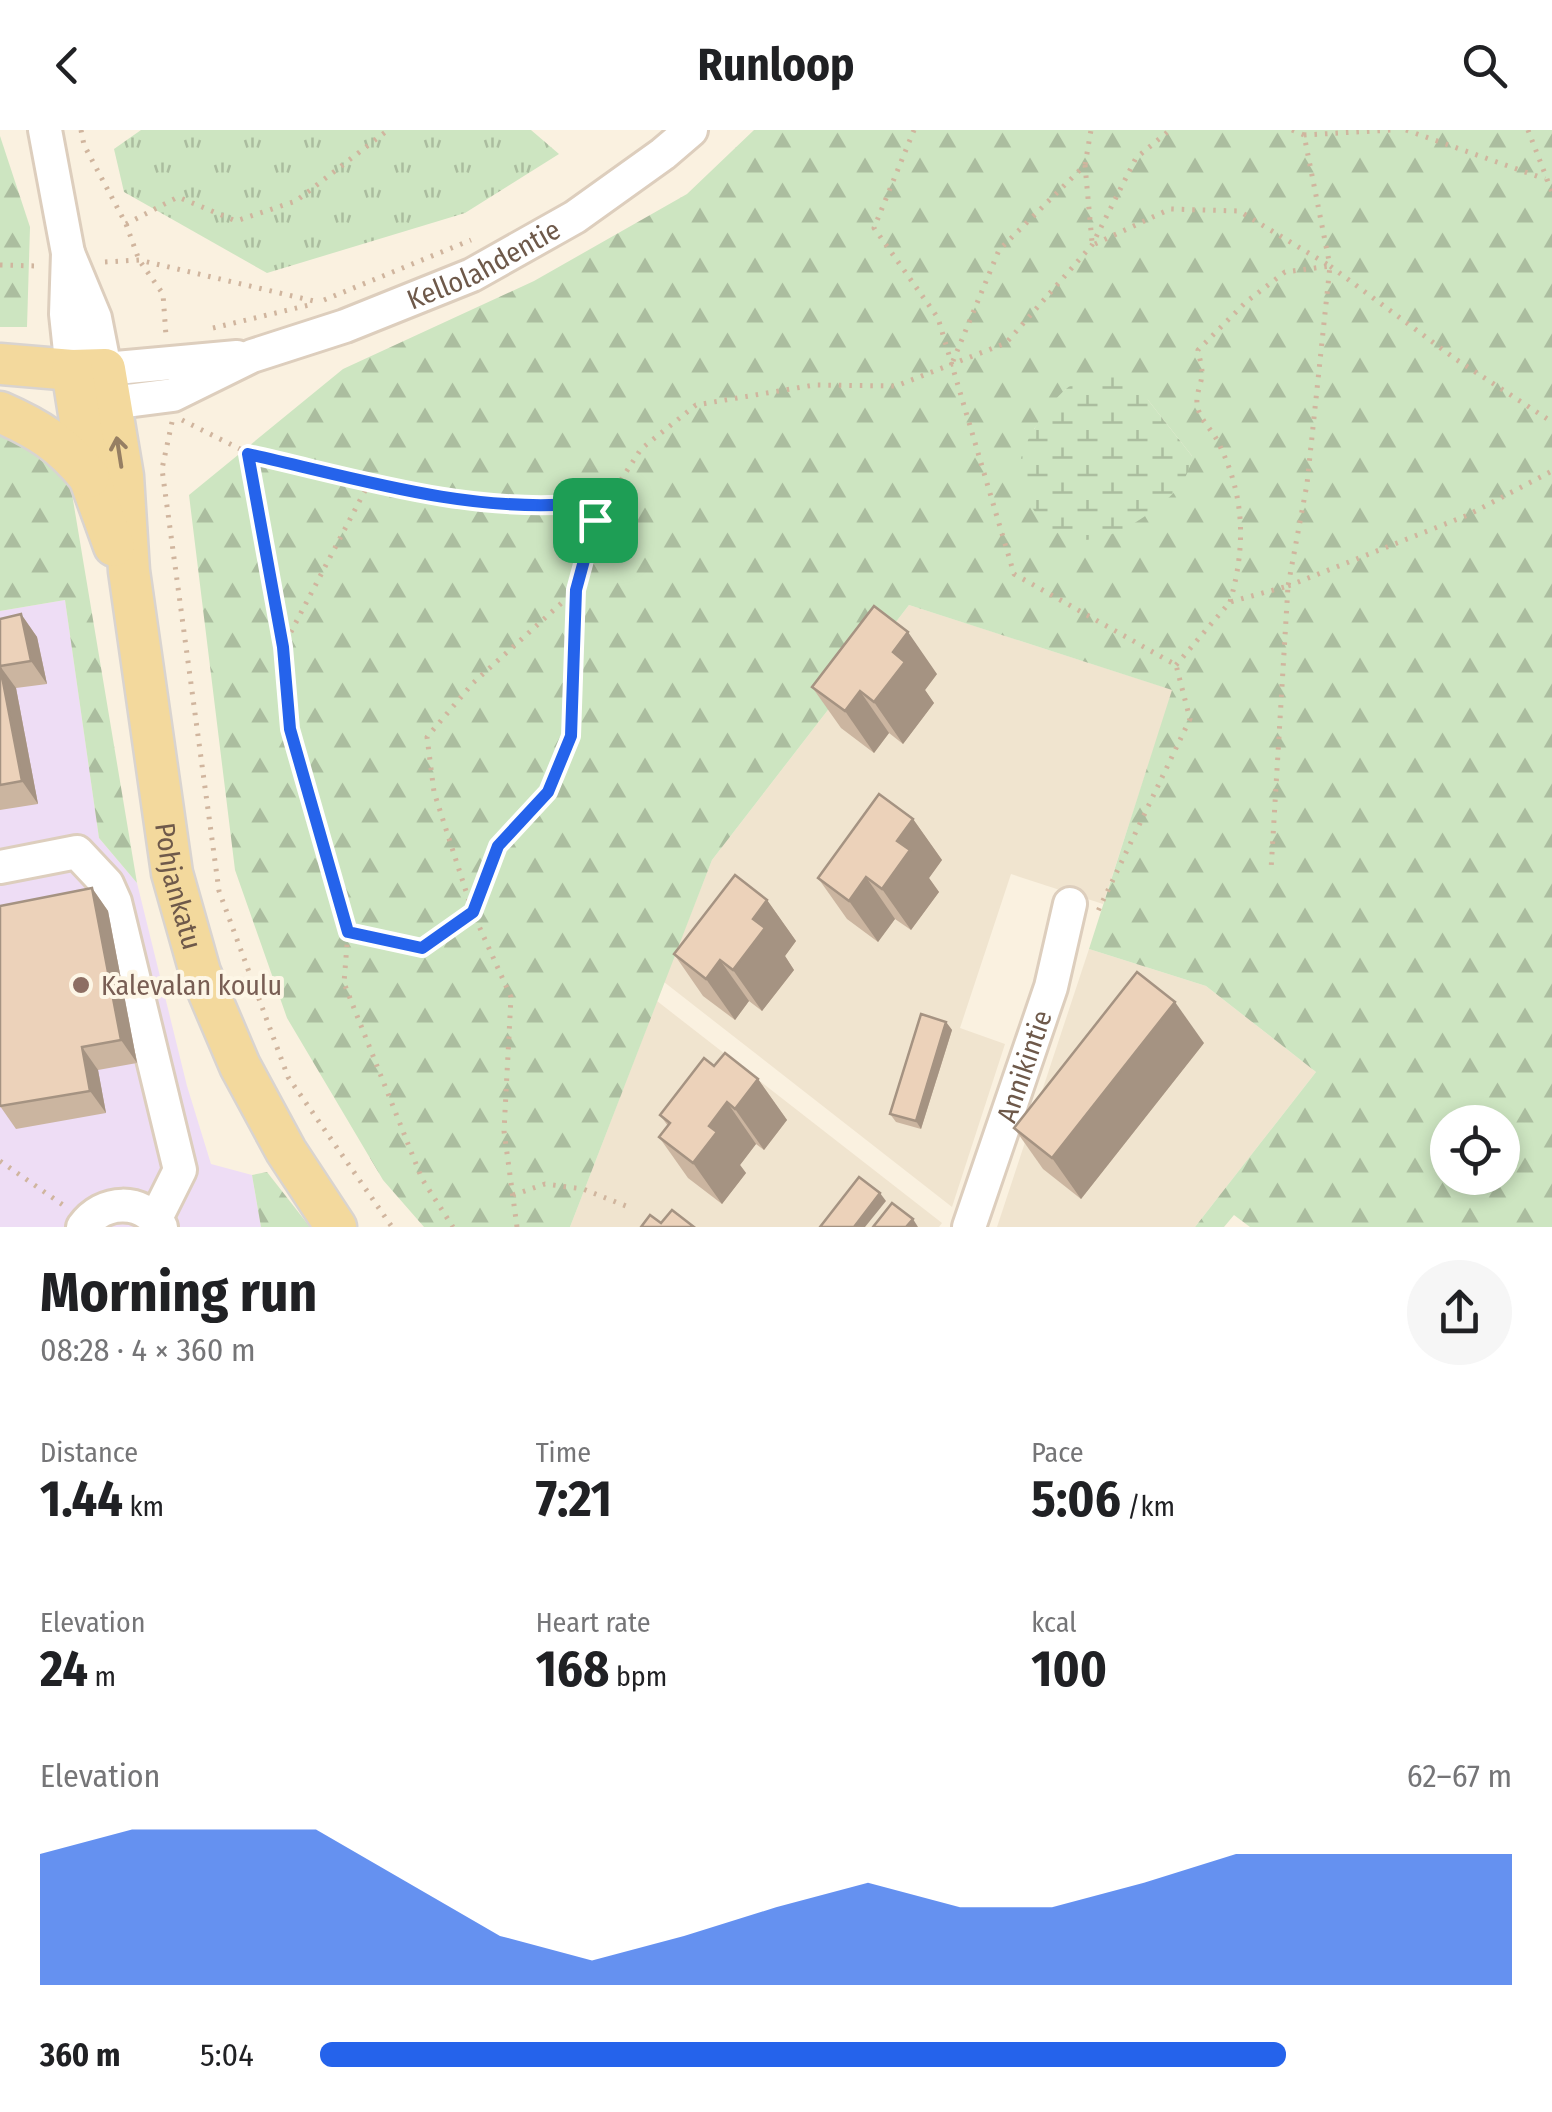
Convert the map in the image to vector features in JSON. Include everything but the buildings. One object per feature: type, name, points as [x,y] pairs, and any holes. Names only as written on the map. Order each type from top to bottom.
[{"type":"main road","name":"Kellolahdentie","points":[[0,364],[91,386]]},
{"type":"main road","name":"Kellolahdentie","points":[[0,404],[91,386]]},
{"type":"main road","name":"Pohjankatu","points":[[91,386],[89,477],[110,538],[129,572]]},
{"type":"main road","name":"Pohjankatu","points":[[91,386],[122,476],[129,572],[172,873],[200,972],[240,1066],[286,1150],[336,1227]]},
{"type":"main road","points":[[0,412],[42,431],[73,457],[89,477]]},
{"type":"street","points":[[44,130],[68,254],[66,314],[91,386]]},
{"type":"street","name":"Kellolahdentie","points":[[91,386],[173,394],[252,356],[345,326],[472,275],[576,217],[664,154],[690,130]]},
{"type":"street","name":"Kellolahdentie","points":[[91,386],[170,361],[252,356]]},
{"type":"street","points":[[0,867],[77,852],[107,884],[115,902],[180,1170],[158,1223],[128,1205],[98,1211],[85,1224]]},
{"type":"street","name":"Annikintie","points":[[968,1227],[1051,987],[1084,908]]},
{"type":"path","points":[[82,130],[84,145],[126,224],[139,260],[163,294],[170,361]]},
{"type":"path","points":[[126,224],[178,197],[236,222],[296,201],[388,130]]},
{"type":"path","points":[[914,130],[874,228],[938,318],[1014,574],[1176,665],[1190,719],[1084,908]]},
{"type":"path","points":[[1091,130],[1085,164],[1092,245]]},
{"type":"path","points":[[348,932],[422,948],[473,912],[498,846],[548,792],[571,736],[576,590],[595,520],[641,449],[696,405],[814,386],[896,386],[1006,342],[1092,245],[1136,158],[1170,130]]},
{"type":"path","points":[[1292,130],[1304,135],[1391,130]]},
{"type":"path","points":[[1406,130],[1546,178]]},
{"type":"path","points":[[1528,130],[1552,192]]},
{"type":"path","points":[[1271,870],[1288,586],[1307,484],[1330,266],[1304,135]]},
{"type":"path","points":[[952,364],[998,250],[1085,164]]},
{"type":"path","points":[[1092,245],[1170,209],[1239,211],[1330,266],[1454,358],[1552,422]]},
{"type":"path","points":[[204,330],[318,302],[476,238]]},
{"type":"path","points":[[106,262],[139,260],[318,302]]},
{"type":"path","points":[[0,264],[36,266]]},
{"type":"path","points":[[1176,665],[1230,602],[1242,561],[1234,480],[1197,404],[1202,374],[1198,350],[1246,302],[1284,272],[1330,266]]},
{"type":"path","points":[[392,1227],[288,1077],[219,892],[162,469],[173,416],[248,454],[460,502],[536,507],[574,504],[595,520]]},
{"type":"path","points":[[248,454],[283,647],[290,729],[348,932],[344,983],[422,1179],[454,1227]]},
{"type":"path","points":[[1230,602],[1288,586],[1468,514],[1552,471]]},
{"type":"path","points":[[283,647],[370,481]]},
{"type":"path","points":[[517,1227],[504,1131],[511,998],[473,912],[434,792],[427,737],[473,684],[576,590]]},
{"type":"path","points":[[0,1161],[85,1224]]},
{"type":"path","points":[[513,1195],[545,1184],[583,1188],[626,1206]]},
{"type":"shaded area","name":"Kalevalan koulu","points":[[65,600],[99,838],[137,883],[187,1086],[211,1164],[252,1175],[261,1227],[0,1227],[0,611]]},
{"type":"shaded area","points":[[909,605],[1173,690],[1103,904],[1011,874],[960,1028],[1005,1044],[952,1207],[664,982],[712,860]]},
{"type":"shaded area","points":[[1089,949],[1206,986],[1316,1072],[1195,1227],[997,1227]]},
{"type":"shaded area","points":[[657,1001],[942,1223],[939,1227],[570,1227]]},
{"type":"green space","points":[[141,130],[531,130],[559,154],[465,213],[267,273],[124,192],[114,149]]},
{"type":"green space","points":[[754,130],[1552,130],[1552,1227],[1250,1227],[1234,1215],[1224,1227],[1195,1227],[1316,1072],[1206,986],[1089,949],[1172,690],[909,605],[712,860],[570,1227],[424,1227],[383,1180],[287,1018],[235,870],[189,495],[343,369],[534,281],[687,194]],"holes":[[[1066,389],[1148,400],[1192,456],[1158,500],[1137,519],[1085,540],[1034,429]]]},
{"type":"green space","points":[[0,136],[30,227],[27,327],[0,327]]},
{"type":"green space","points":[[1093,375],[1116,375],[1148,400],[1192,456],[1182,482],[1156,508],[1118,532],[1085,540],[1058,533],[1046,524],[1028,501],[1020,473],[1023,451],[1053,402],[1069,387]]},
{"type":"green space","points":[[0,424],[68,470],[137,883],[99,838],[65,600],[0,611]]},
{"type":"green space","points":[[267,1172],[310,1227],[261,1227],[252,1175]]},
{"type":"place","name":"Kalevalan koulu","points":[[81,985]]},
{"type":"route","points":[[248,454],[460,502],[536,507],[574,504],[595,520],[576,590],[571,736],[548,792],[498,846],[473,912],[422,948],[348,932],[290,729],[283,647],[248,454]]}]
